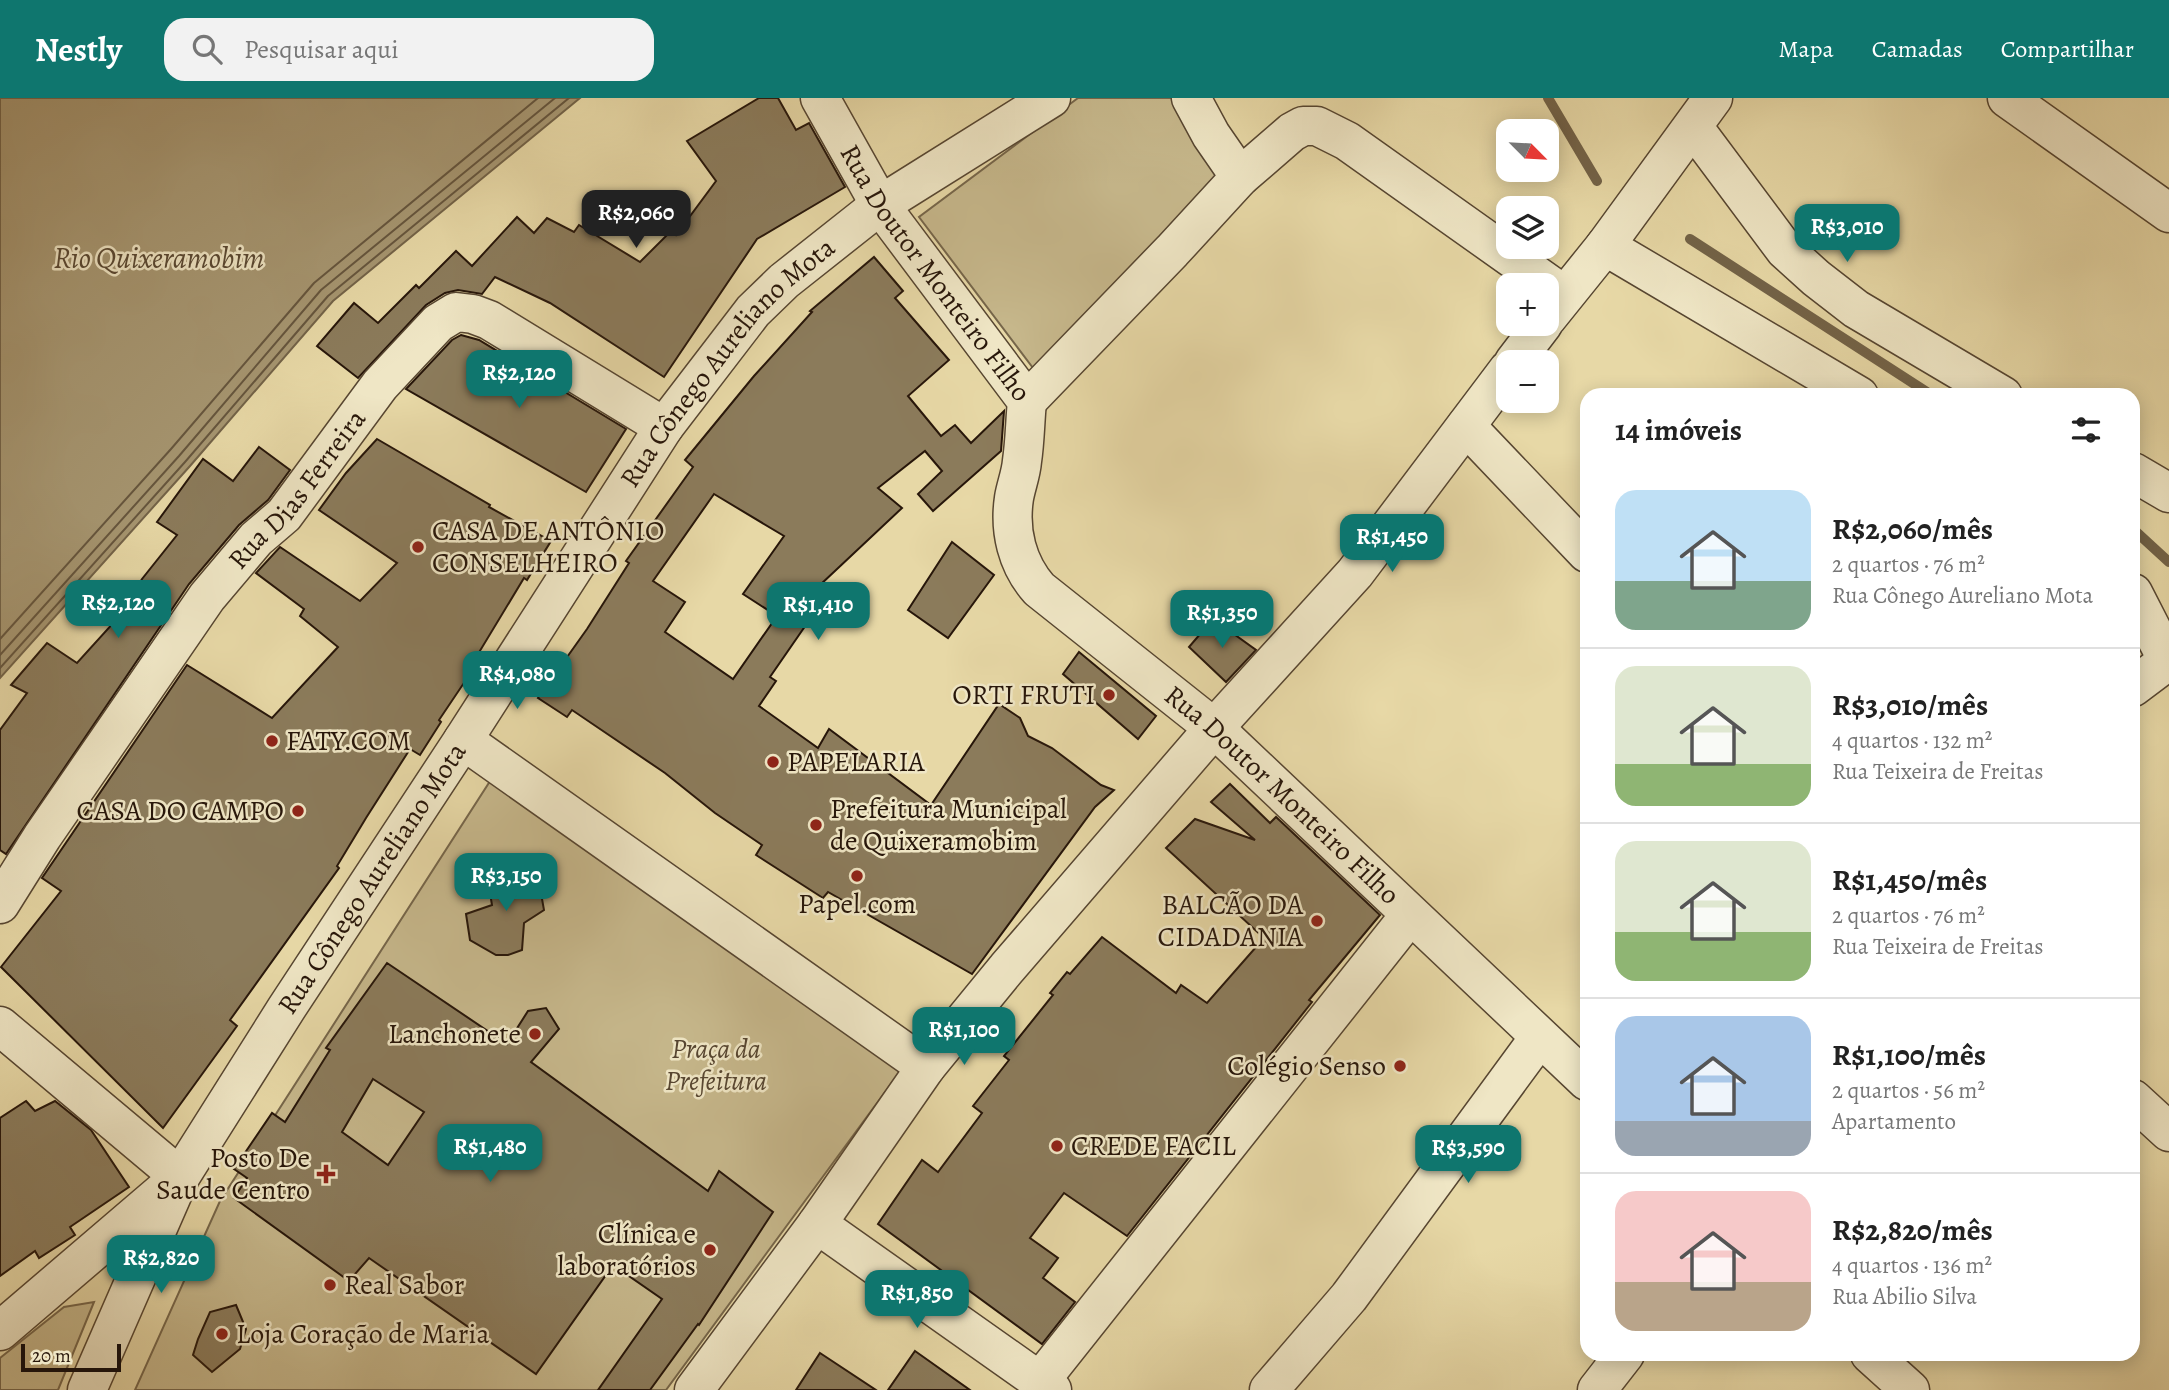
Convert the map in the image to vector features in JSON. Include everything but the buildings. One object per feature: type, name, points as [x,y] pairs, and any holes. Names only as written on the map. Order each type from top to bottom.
[{"type":"street","name":"Rua Doutor Monteiro Filho","points":[[820,98],[880,205],[1027,401],[1022,463],[1014,500],[1013,533],[1021,562],[1029,578],[1039,589],[1214,728],[1580,1075]]},
{"type":"street","name":"Rua Cônego Aureliano Mota","points":[[0,1331],[180,1177],[278,1020],[463,740],[664,427],[753,311],[784,281],[880,205],[1051,98]]},
{"type":"street","points":[[1191,98],[1210,135],[1240,177]]},
{"type":"street","points":[[2007,98],[2169,213]]},
{"type":"street","points":[[1559,302],[1605,246],[1703,113],[1785,250],[1856,309],[1989,388]]},
{"type":"street","points":[[1027,401],[1240,177],[1292,132],[1303,126],[1317,126],[1347,141],[1504,273]]},
{"type":"street","points":[[1605,246],[1845,388]]},
{"type":"street","name":"Rua Dias Ferreira","points":[[0,904],[42,837],[207,597],[256,539],[284,515],[380,385],[438,323],[456,312],[473,314],[514,333],[664,427]]},
{"type":"street","points":[[694,1390],[817,1224],[926,1067],[1016,957],[1214,728],[1355,573],[1496,386]]},
{"type":"street","points":[[1466,426],[1580,547]]},
{"type":"street","points":[[2140,476],[2169,493]]},
{"type":"street","points":[[2140,606],[2169,661],[2140,682]]},
{"type":"street","points":[[463,740],[926,1067]]},
{"type":"street","points":[[817,1224],[1046,1385],[1410,915]]},
{"type":"street","points":[[0,1026],[180,1177],[87,1390]]},
{"type":"street","points":[[1269,1390],[1349,1297],[1539,1038]]},
{"type":"street","points":[[2140,1105],[2169,1132]]},
{"type":"street","points":[[1297,1390],[1349,1297]]},
{"type":"street","points":[[1597,1390],[1620,1361]]},
{"type":"street","points":[[1878,1361],[1910,1390]]},
{"type":"green space","points":[[1078,98],[1177,98],[1207,140],[1216,178],[1033,368],[919,217]]},
{"type":"green space","name":"Praça da Prefeitura","points":[[494,775],[902,1069],[666,1390],[135,1390],[220,1201]]},
{"type":"green space","points":[[94,1302],[58,1390],[0,1390],[0,1358],[64,1307]]},
{"type":"water","name":"Rio Quixeramobim","points":[[0,98],[580,98],[333,301],[0,678]]},
{"type":"waterway","points":[[1548,98],[1597,181]]},
{"type":"waterway","points":[[1690,239],[1921,388]]},
{"type":"waterway","points":[[2140,535],[2169,562]]},
{"type":"place","name":"CASA DE ANTÔNIO CONSELHEIRO","points":[[418,547]]},
{"type":"place","name":"ORTI FRUTI","points":[[1109,695]]},
{"type":"place","name":"FATY.COM","points":[[272,741]]},
{"type":"place","name":"PAPELARIA","points":[[773,762]]},
{"type":"place","name":"CASA DO CAMPO","points":[[298,811]]},
{"type":"place","name":"Prefeitura Municipal de Quixeramobim","points":[[816,825]]},
{"type":"place","name":"Papel.com","points":[[857,876]]},
{"type":"place","name":"BALCÃO DA CIDADANIA","points":[[1317,921]]},
{"type":"place","name":"Lanchonete","points":[[535,1034]]},
{"type":"place","name":"Colégio Senso","points":[[1400,1066]]},
{"type":"place","name":"CREDE FACIL","points":[[1057,1146]]},
{"type":"place","name":"Posto De Saude Centro","points":[[326,1174]]},
{"type":"place","name":"Clínica e laboratórios","points":[[710,1250]]},
{"type":"place","name":"Real Sabor","points":[[330,1285]]},
{"type":"place","name":"Loja Coração de Maria","points":[[222,1334]]}]
